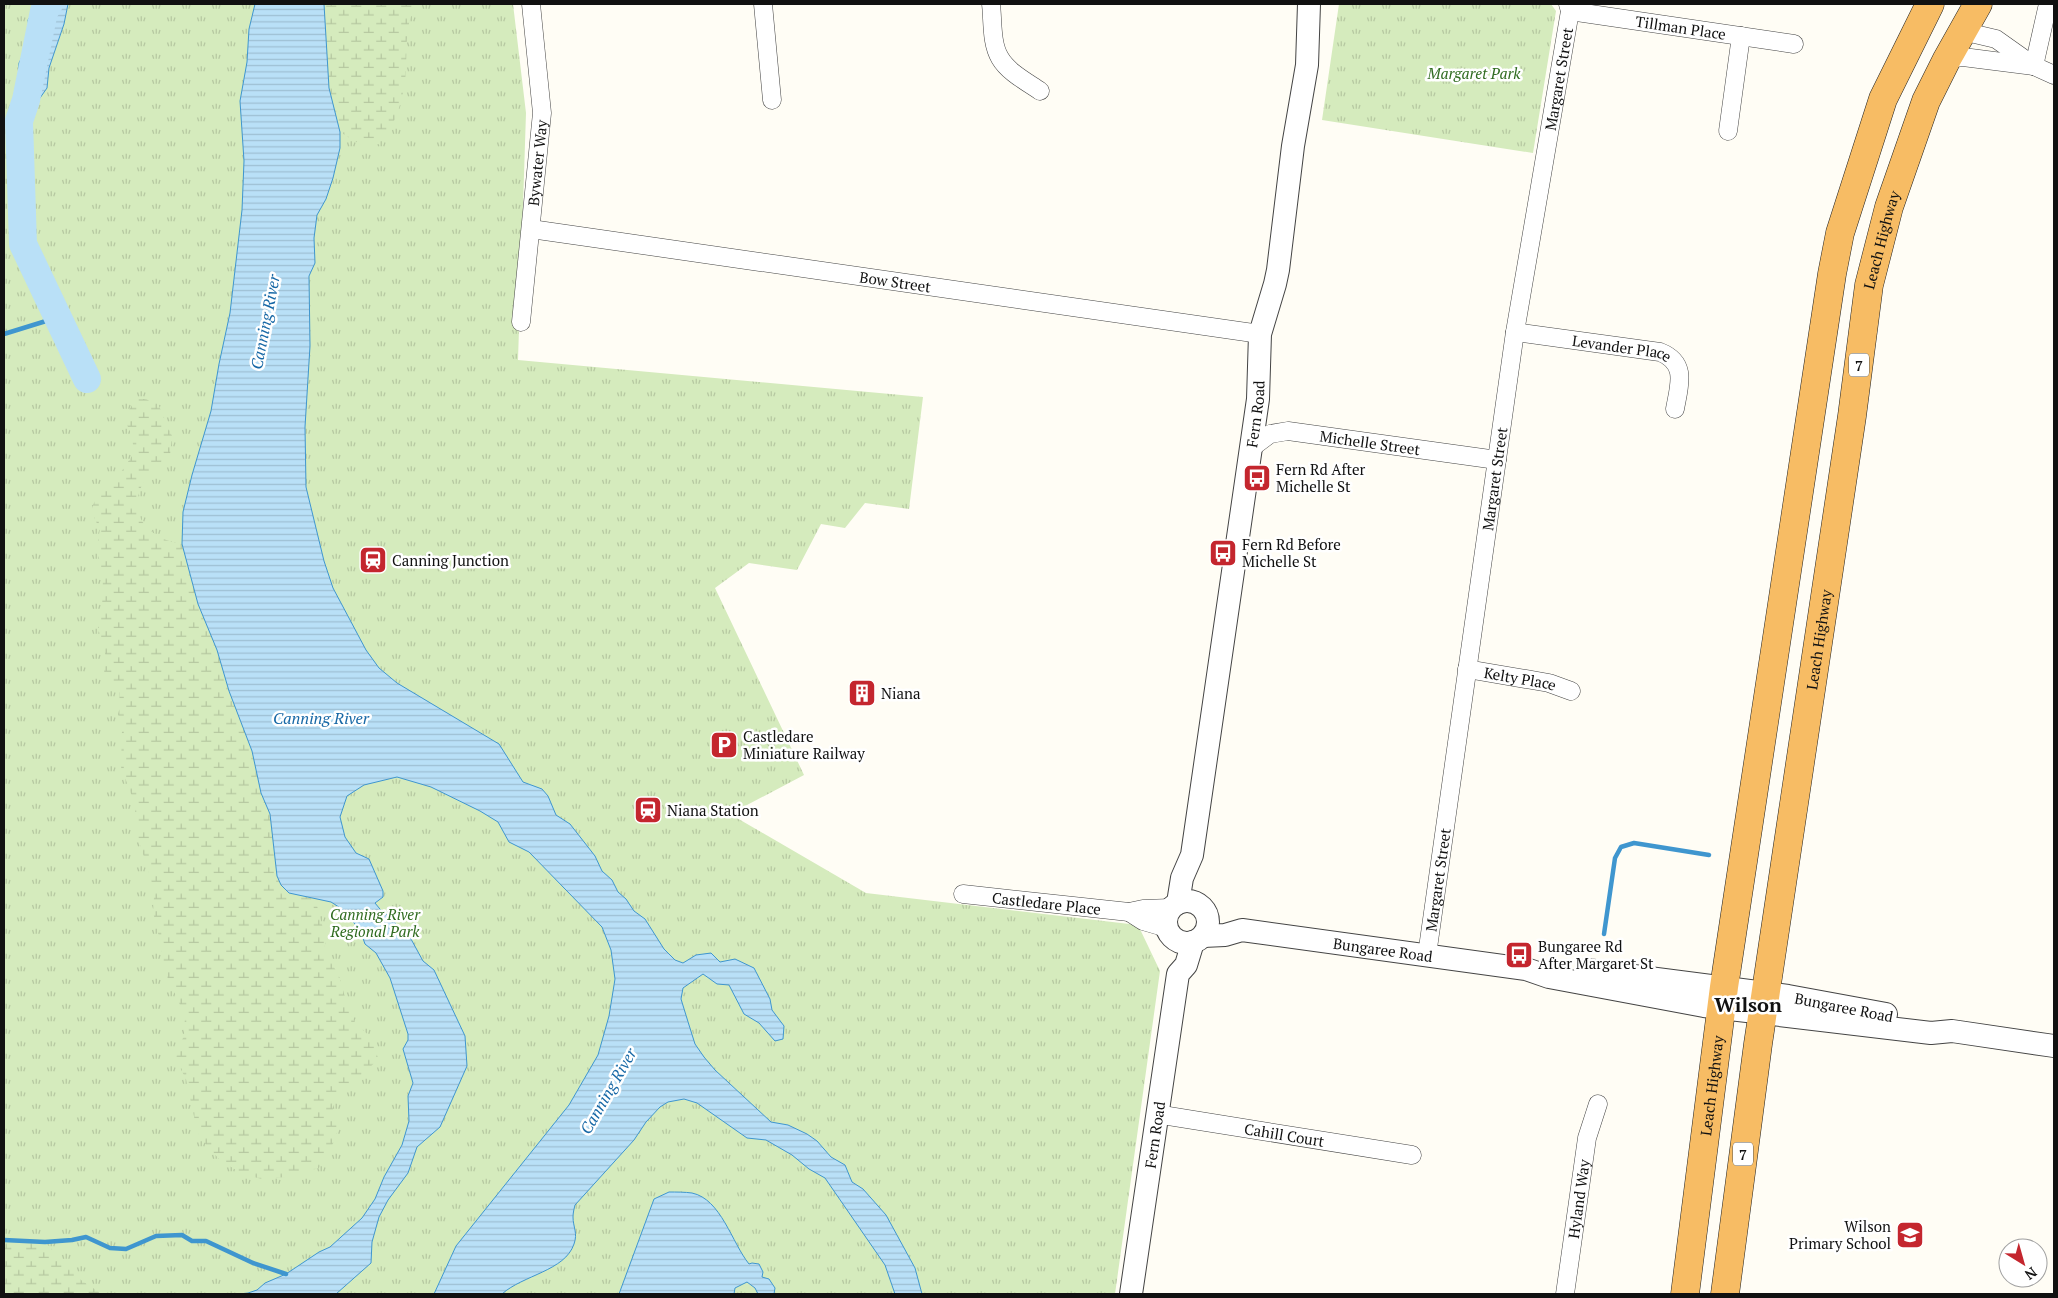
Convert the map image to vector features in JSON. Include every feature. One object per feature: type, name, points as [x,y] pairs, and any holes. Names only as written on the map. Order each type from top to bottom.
[{"type":"highway","name":"Leach Highway","points":[[1685,1294],[1722,998],[1832,274],[1840,233],[1883,99],[1930,4]]},
{"type":"highway","name":"Leach Highway","points":[[1724,1294],[1764,1004],[1849,435],[1869,285],[1889,207],[1912,137],[1926,101],[1978,4]]},
{"type":"highway","points":[[1860,170],[1892,106],[1927,46],[1940,38],[1962,31]]},
{"type":"street","name":"Bywater Way","points":[[520,322],[542,113],[531,4]]},
{"type":"street","points":[[764,4],[772,100]]},
{"type":"street","points":[[991,4],[996,48],[1000,58],[1007,67],[1040,91]]},
{"type":"street","name":"Fern Road","points":[[1131,1294],[1178,974],[1186,965],[1186,921],[1198,881],[1192,855],[1258,399],[1260,334],[1276,284],[1293,146],[1307,64],[1310,4]]},
{"type":"street","points":[[2034,66],[2048,4]]},
{"type":"street","name":"Tillman Place","points":[[1569,7],[1794,44]]},
{"type":"street","name":"Margaret Street","points":[[1427,955],[1515,332],[1569,7]]},
{"type":"street","points":[[1962,31],[1996,39],[2034,66],[2054,74]]},
{"type":"street","points":[[1728,131],[1741,36]]},
{"type":"street","points":[[1947,59],[1963,57],[2034,66]]},
{"type":"street","name":"Bow Street","points":[[530,229],[1260,334]]},
{"type":"street","name":"Levander Place","points":[[1515,332],[1653,351],[1668,355],[1677,363],[1680,373],[1675,410]]},
{"type":"street","name":"Michelle Street","points":[[1250,449],[1270,434],[1288,431],[1497,460]]},
{"type":"street","name":"Kelty Place","points":[[1467,669],[1548,683],[1571,691]]},
{"type":"street","name":"Castledare Place","points":[[963,894],[1129,912],[1144,921],[1186,921]]},
{"type":"street","name":"Bungaree Road","points":[[1186,921],[1233,922],[1242,930],[1526,969],[1549,966],[1722,998],[1931,1033],[1952,1031],[2054,1046]]},
{"type":"street","name":"Hyland Way","points":[[1565,1294],[1587,1138],[1598,1104]]},
{"type":"street","name":"Cahill Court","points":[[1156,1114],[1412,1154]]},
{"type":"green space","name":"Canning River Regional Park","points":[[4,4],[513,4],[526,113],[518,360],[923,397],[909,509],[865,503],[845,528],[821,524],[797,570],[749,563],[715,588],[804,775],[730,814],[866,893],[1138,925],[1160,971],[1115,1294],[4,1294]]},
{"type":"green space","points":[[324,4],[416,4],[408,27],[402,98],[391,127],[380,144],[363,146],[340,132],[329,88]]},
{"type":"green space","name":"Margaret Park","points":[[1339,4],[1551,4],[1556,11],[1533,153],[1322,120]]},
{"type":"green space","points":[[136,399],[146,399],[159,406],[172,436],[170,455],[148,475],[142,484],[137,504],[139,513],[142,521],[155,534],[163,539],[182,544],[198,604],[217,650],[229,691],[252,751],[261,793],[270,814],[277,875],[284,887],[292,893],[315,898],[326,940],[324,950],[339,976],[349,1011],[356,1024],[374,1040],[378,1059],[346,1088],[336,1100],[333,1111],[339,1125],[335,1140],[319,1168],[286,1177],[262,1179],[242,1174],[219,1159],[200,1138],[186,1079],[176,1060],[178,1048],[184,1036],[185,1016],[166,974],[161,957],[162,948],[153,912],[154,897],[151,879],[137,835],[133,799],[121,767],[122,730],[118,714],[120,707],[119,688],[106,681],[104,670],[106,657],[98,628],[102,611],[103,577],[97,549],[100,528],[95,520],[93,507],[134,453],[132,436],[124,418]]},
{"type":"green space","points":[[4,1240],[45,1242],[81,1280],[102,1294],[4,1294]]},
{"type":"water","points":[[38,4],[68,4],[64,24],[49,68],[47,88],[35,105],[22,106],[18,95],[19,63],[29,43],[28,20]]},
{"type":"water","name":"Canning River","points":[[255,4],[324,4],[329,88],[340,132],[340,148],[326,199],[317,215],[314,238],[315,263],[309,276],[310,346],[305,427],[306,487],[324,561],[333,588],[366,650],[379,668],[397,683],[499,744],[523,782],[542,789],[548,796],[556,815],[570,824],[595,856],[602,871],[612,880],[618,892],[626,899],[634,911],[645,919],[664,949],[675,960],[683,963],[696,955],[711,953],[720,962],[735,959],[754,968],[770,999],[772,1010],[784,1026],[783,1039],[775,1041],[759,1023],[744,1014],[729,985],[717,984],[703,974],[683,988],[681,999],[695,1044],[715,1070],[771,1122],[788,1125],[807,1134],[817,1141],[831,1157],[845,1165],[852,1182],[863,1189],[886,1215],[915,1268],[922,1294],[895,1294],[885,1265],[825,1178],[766,1140],[747,1138],[697,1103],[684,1099],[668,1102],[660,1107],[646,1122],[634,1140],[575,1205],[573,1217],[575,1240],[569,1253],[562,1261],[502,1294],[434,1294],[456,1246],[569,1105],[598,1055],[609,1016],[615,979],[611,950],[602,927],[529,852],[509,842],[498,822],[431,787],[397,777],[364,785],[347,796],[340,817],[345,837],[356,853],[369,859],[383,891],[383,897],[375,903],[384,914],[390,915],[399,929],[411,939],[423,961],[434,970],[465,1036],[467,1066],[440,1127],[417,1147],[408,1173],[388,1200],[379,1217],[372,1242],[371,1263],[336,1294],[239,1294],[257,1290],[265,1283],[286,1274],[330,1247],[362,1218],[375,1199],[384,1177],[402,1145],[409,1121],[408,1096],[413,1083],[403,1049],[408,1040],[408,1034],[390,978],[376,953],[365,944],[360,930],[342,909],[331,902],[289,893],[281,885],[277,876],[270,814],[261,793],[252,751],[229,691],[217,650],[198,604],[182,544],[183,512],[211,411],[230,313],[242,210],[244,161],[240,101],[247,62],[249,29]]},
{"type":"water","points":[[669,1192],[692,1193],[702,1197],[711,1204],[725,1223],[749,1264],[759,1264],[763,1272],[762,1277],[769,1279],[775,1288],[774,1294],[758,1294],[755,1288],[747,1282],[735,1288],[734,1294],[619,1294],[654,1199]]},
{"type":"waterway","points":[[49,4],[44,11],[26,100],[19,121],[23,244],[87,379]]},
{"type":"waterway","points":[[4,334],[59,317]]},
{"type":"waterway","points":[[1604,934],[1615,858],[1621,847],[1634,843],[1709,855]]},
{"type":"waterway","points":[[4,1240],[45,1242],[86,1237],[110,1248],[126,1249],[156,1236],[182,1235],[192,1241],[206,1241],[253,1263],[286,1274]]},
{"type":"place","name":"Fern Rd After Michelle St","points":[[1257,478]]},
{"type":"place","name":"Fern Rd Before Michelle St","points":[[1223,553]]},
{"type":"place","name":"Canning Junction","points":[[373,560]]},
{"type":"place","name":"Niana","points":[[862,693]]},
{"type":"place","name":"Castledare Miniature Railway","points":[[724,745]]},
{"type":"place","name":"Niana Station","points":[[648,810]]},
{"type":"place","name":"Bungaree Rd After Margaret St","points":[[1519,955]]},
{"type":"place","name":"Wilson Primary School","points":[[1910,1235]]},
{"type":"district","name":"Wilson","points":[[1748,1004]]}]
